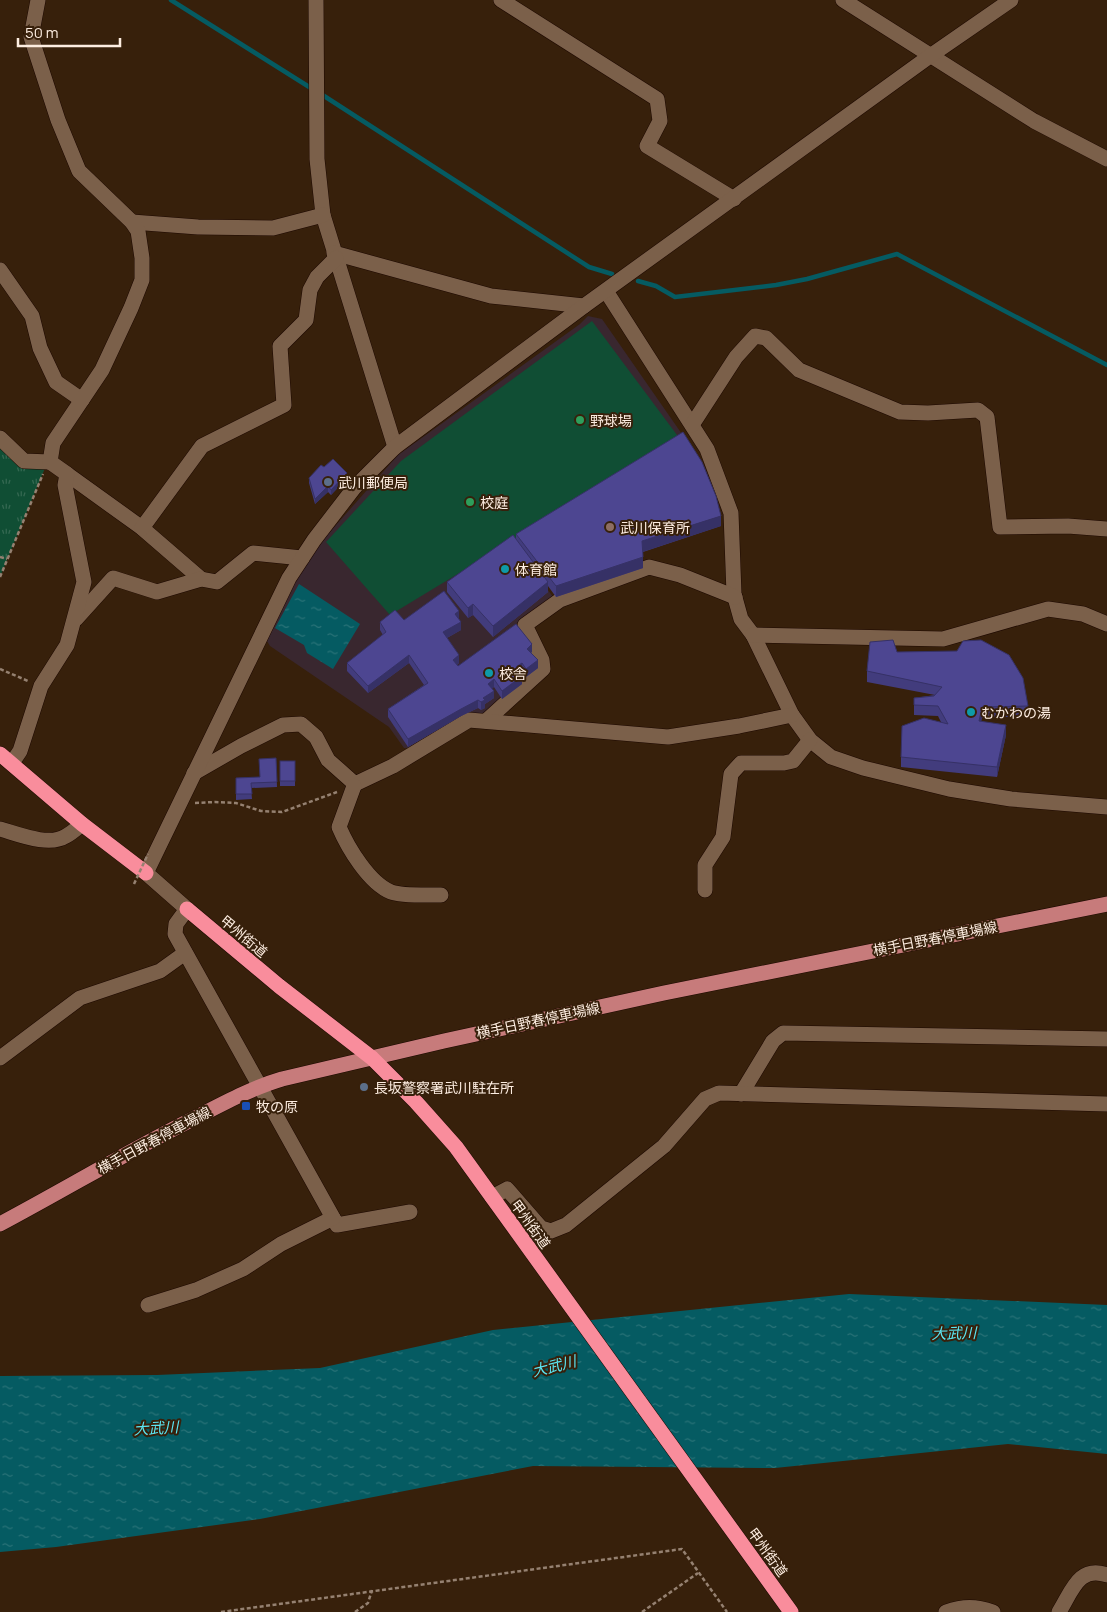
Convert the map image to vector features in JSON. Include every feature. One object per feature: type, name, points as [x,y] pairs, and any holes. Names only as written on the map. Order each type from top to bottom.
[{"type":"highway","points":[[6,758],[82,824],[146,873]]},
{"type":"highway","name":"甲州街道","points":[[187,909],[279,986],[372,1058],[416,1102],[444,1134],[492,1197],[791,1612]]},
{"type":"main road","name":"横手日野春停車場線","points":[[0,1224],[132,1150],[259,1086],[372,1058],[654,995],[1107,904]]},
{"type":"street","points":[[38,0],[31,37],[58,120],[79,171],[132,222],[138,231],[142,258],[142,280],[131,308],[102,370],[53,443],[50,462]]},
{"type":"street","points":[[316,0],[317,160],[323,215],[395,447]]},
{"type":"street","points":[[501,0],[657,99],[660,121],[647,146],[734,199]]},
{"type":"street","points":[[843,0],[1034,121],[1107,159]]},
{"type":"street","points":[[410,1212],[337,1225],[175,934],[176,924],[187,909],[146,873],[289,578],[354,488],[395,447],[584,306],[930,56],[1011,0]]},
{"type":"street","points":[[132,222],[198,227],[273,228],[323,215]]},
{"type":"street","points":[[335,256],[491,296],[584,306]]},
{"type":"street","points":[[142,528],[202,446],[284,405],[280,346],[306,320],[310,290],[317,277],[335,256]]},
{"type":"street","points":[[0,270],[32,316],[40,348],[56,382],[82,400]]},
{"type":"street","points":[[606,291],[707,449],[731,513],[735,597],[741,619],[753,635],[792,715],[810,740],[831,757],[863,768],[949,789],[1011,799],[1107,807]]},
{"type":"street","points":[[692,425],[736,357],[755,336],[766,338],[798,370],[900,412],[928,413],[978,410],[987,417],[1000,527],[1068,526],[1107,529]]},
{"type":"street","points":[[0,438],[24,461],[50,462],[142,528],[201,579]]},
{"type":"street","points":[[6,758],[20,751],[41,686],[66,645],[84,582],[64,485],[67,474]]},
{"type":"street","points":[[74,621],[113,578],[157,592],[201,579],[217,582],[253,553],[302,558]]},
{"type":"street","points":[[486,721],[543,669],[542,660],[525,625],[560,600],[649,566],[680,575],[735,597]]},
{"type":"street","points":[[753,635],[943,639],[1048,609],[1083,614],[1107,624]]},
{"type":"street","points":[[194,773],[283,725],[301,724],[316,737],[328,760],[355,784],[393,766],[469,720],[668,738],[792,715]]},
{"type":"street","points":[[705,890],[705,865],[722,837],[730,774],[741,763],[784,764],[792,761],[810,740]]},
{"type":"street","points":[[354,786],[338,827],[347,846],[378,885],[392,893],[441,895]]},
{"type":"street","points":[[0,829],[46,841],[56,841],[66,837],[82,824]]},
{"type":"street","points":[[0,1058],[80,998],[160,971],[185,953]]},
{"type":"street","points":[[741,1094],[773,1041],[783,1033],[1107,1039]]},
{"type":"street","points":[[492,1197],[507,1189],[541,1228],[551,1231],[566,1225],[664,1146],[705,1099],[719,1093],[1107,1104]]},
{"type":"street","points":[[148,1305],[196,1290],[243,1269],[281,1244],[333,1218]]},
{"type":"street","points":[[1059,1612],[1082,1576],[1090,1572],[1107,1575]]},
{"type":"street","points":[[946,1612],[960,1607],[979,1607],[993,1612]]},
{"type":"path","points":[[0,577],[45,468],[50,462]]},
{"type":"path","points":[[0,556],[7,559]]},
{"type":"path","points":[[0,669],[41,686]]},
{"type":"path","points":[[181,802],[187,804],[236,803],[261,811],[282,812],[354,786]]},
{"type":"path","points":[[134,884],[148,854]]},
{"type":"path","points":[[221,1612],[682,1549],[726,1612]]},
{"type":"path","points":[[642,1612],[698,1572]]},
{"type":"path","points":[[355,1612],[368,1603],[372,1590]]},
{"type":"shaded area","points":[[588,316],[602,319],[684,437],[514,543],[553,597],[519,620],[540,663],[486,717],[412,748],[404,748],[389,727],[270,646],[267,641],[294,581],[321,542],[398,455],[580,324]]},
{"type":"green space","name":"校庭","points":[[592,321],[680,439],[390,615],[326,542],[401,461]]},
{"type":"green space","points":[[0,443],[45,468],[0,577]]},
{"type":"water","points":[[299,584],[360,624],[333,669],[307,653],[304,645],[275,628]]},
{"type":"water","name":"大武川","points":[[849,1294],[1107,1305],[1107,1454],[1008,1444],[775,1468],[533,1466],[260,1519],[56,1547],[0,1552],[0,1376],[157,1375],[320,1368],[493,1330]]},
{"type":"building","name":"武川保育所","points":[[683,432],[702,462],[716,496],[721,516],[642,541],[643,557],[556,586],[516,534]]},
{"type":"building","points":[[333,459],[347,473],[331,490],[328,486],[315,499],[309,478],[321,465],[324,467]]},
{"type":"building","name":"体育館","points":[[513,535],[548,582],[493,626],[473,604],[468,608],[447,582]]},
{"type":"building","name":"校舎","points":[[444,591],[459,611],[455,614],[461,622],[443,632],[459,655],[453,660],[458,666],[516,624],[532,644],[527,649],[538,660],[526,669],[522,663],[516,667],[522,676],[502,691],[494,679],[488,684],[494,691],[483,698],[485,700],[481,702],[478,700],[408,739],[388,709],[428,683],[409,655],[368,686],[347,663],[386,632],[380,622],[395,610],[404,620]]},
{"type":"building","name":"むかわの湯","points":[[893,640],[897,652],[957,651],[963,641],[981,640],[1009,655],[1023,678],[1028,706],[982,707],[979,721],[1006,725],[997,767],[901,757],[902,726],[924,718],[948,724],[938,706],[914,705],[914,698],[934,696],[942,687],[867,671],[870,642]]},
{"type":"building","points":[[276,758],[277,782],[251,783],[252,794],[236,794],[236,778],[260,777],[259,759]]},
{"type":"building","points":[[280,761],[295,761],[295,781],[280,781]]},
{"type":"waterway","points":[[171,0],[314,90]]},
{"type":"waterway","points":[[321,94],[589,267],[612,274]]},
{"type":"waterway","points":[[638,281],[656,286],[675,297],[776,285],[807,279],[897,254],[1107,365]]},
{"type":"place","name":"野球場","points":[[580,420]]},
{"type":"place","name":"武川郵便局","points":[[328,482]]},
{"type":"place","name":"校庭","points":[[470,502]]},
{"type":"place","name":"武川保育所","points":[[610,527]]},
{"type":"place","name":"体育館","points":[[505,569]]},
{"type":"place","name":"校舎","points":[[489,673]]},
{"type":"place","name":"むかわの湯","points":[[971,712]]},
{"type":"place","name":"長坂警察署武川駐在所","points":[[364,1087]]},
{"type":"place","name":"牧の原","points":[[246,1106]]}]
